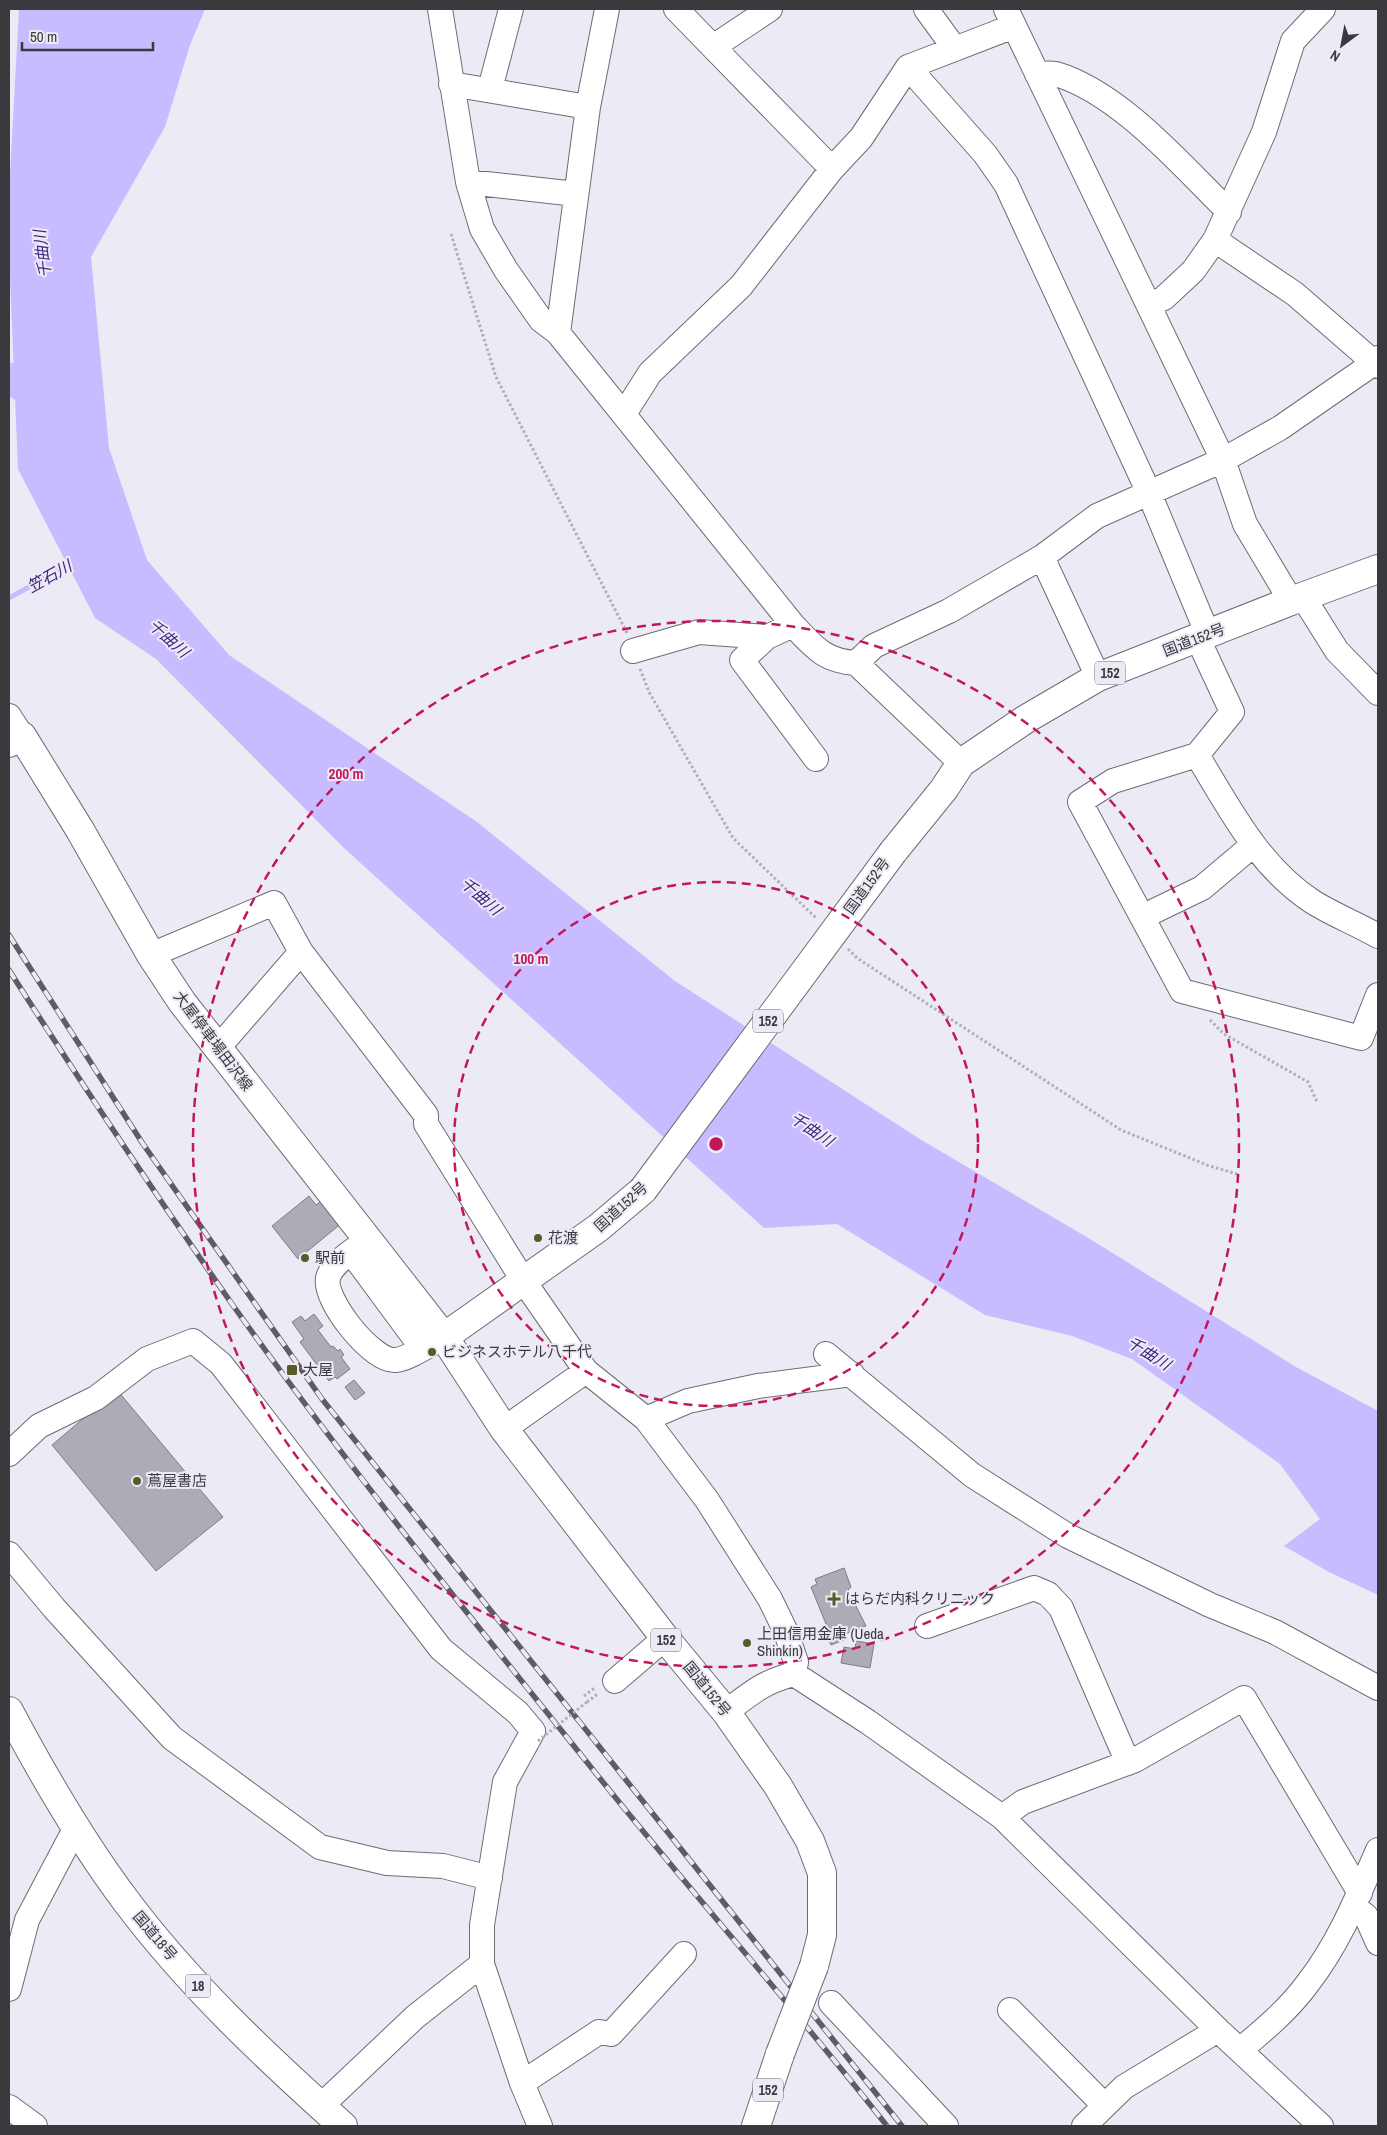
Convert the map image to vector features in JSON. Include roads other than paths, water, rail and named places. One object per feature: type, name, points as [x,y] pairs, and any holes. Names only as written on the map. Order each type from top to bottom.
[{"type":"main road","name":"国道152号","points":[[756,2126],[780,2054],[814,1966],[822,1935],[822,1873],[810,1841],[778,1786],[726,1712],[665,1638],[504,1430],[433,1342],[598,1228],[643,1190],[961,763],[1026,718],[1098,677],[1378,569]]},
{"type":"main road","name":"大屋停車場田沢線","points":[[13,732],[80,830],[151,955],[360,1246],[433,1342]]},
{"type":"main road","name":"国道18号","points":[[9,1711],[52,1790],[126,1901],[174,1960],[225,2016],[343,2126]]},
{"type":"street","points":[[440,9],[468,182],[482,229],[506,270],[541,320],[558,333],[793,625],[822,654],[841,662],[856,663],[961,763]]},
{"type":"street","points":[[490,89],[511,9]]},
{"type":"street","points":[[558,333],[588,107],[607,9]]},
{"type":"street","points":[[676,9],[832,169]]},
{"type":"street","points":[[713,47],[770,9]]},
{"type":"street","points":[[926,9],[955,49]]},
{"type":"street","points":[[1149,305],[1164,298],[1193,271],[1215,240],[1264,132],[1293,41],[1323,9]]},
{"type":"street","points":[[624,414],[650,373],[742,286],[832,169],[861,138],[908,67],[955,49],[1009,17],[1223,460],[1244,524],[1297,599],[1337,651],[1378,693]]},
{"type":"street","points":[[908,67],[985,154],[1006,184],[1149,493],[1232,712],[1197,755],[1113,781],[1080,802],[1182,991],[1361,1038],[1378,995]]},
{"type":"street","points":[[1037,74],[1054,74],[1083,86],[1132,118],[1229,212]]},
{"type":"street","points":[[451,84],[490,89],[588,107]]},
{"type":"street","points":[[468,182],[576,194]]},
{"type":"street","points":[[856,663],[874,646],[949,611],[1042,557],[1097,516],[1223,460],[1280,428],[1377,362],[1295,294],[1215,240]]},
{"type":"street","points":[[1042,557],[1098,677]]},
{"type":"street","points":[[793,625],[767,637],[742,660],[816,759]]},
{"type":"street","points":[[633,651],[699,632],[767,637]]},
{"type":"street","points":[[1197,755],[1253,845],[1280,874],[1313,902],[1378,936]]},
{"type":"street","points":[[1142,917],[1202,888],[1253,845]]},
{"type":"street","points":[[151,955],[274,902],[301,952],[426,1115],[426,1124],[523,1280],[586,1371],[646,1418],[707,1500],[770,1599],[786,1632],[796,1662],[794,1674]]},
{"type":"street","points":[[217,1049],[301,952]]},
{"type":"street","points":[[360,1246],[334,1268],[329,1276],[327,1288],[332,1300],[368,1348],[384,1359],[397,1360],[433,1342]]},
{"type":"street","points":[[9,1454],[39,1426],[96,1398],[147,1359],[194,1341],[221,1364],[441,1648],[518,1714],[533,1731],[505,1782],[482,1925],[482,1964],[522,2083],[540,2126]]},
{"type":"street","points":[[826,1354],[972,1475],[1068,1536],[1210,1605],[1275,1632],[1378,1688]]},
{"type":"street","points":[[504,1430],[586,1371]]},
{"type":"street","points":[[646,1418],[688,1401],[758,1386],[852,1374]]},
{"type":"street","points":[[9,1554],[54,1608],[172,1738],[320,1847],[387,1863],[443,1866],[490,1878]]},
{"type":"street","points":[[927,1626],[1034,1588],[1048,1594],[1061,1608],[1128,1763]]},
{"type":"street","points":[[616,1681],[665,1638]]},
{"type":"street","points":[[726,1712],[770,1680],[794,1674],[868,1722],[1002,1817],[1218,2030],[1321,2126]]},
{"type":"street","points":[[1002,1817],[1023,1802],[1128,1763],[1244,1698],[1366,1916],[1378,1943]]},
{"type":"street","points":[[9,1989],[27,1920],[76,1827]]},
{"type":"street","points":[[1240,2050],[1276,2020],[1308,1984],[1331,1950],[1378,1850]]},
{"type":"street","points":[[522,2083],[599,2032],[610,2034],[684,1954]]},
{"type":"street","points":[[321,2106],[416,2017],[482,1964]]},
{"type":"street","points":[[831,2003],[946,2126]]},
{"type":"street","points":[[1010,2010],[1104,2105]]},
{"type":"street","points":[[1084,2126],[1124,2087],[1218,2030]]},
{"type":"street","points":[[9,2107],[34,2126]]},
{"type":"water","name":"千曲川","points":[[19,9],[205,9],[190,45],[165,127],[91,257],[109,448],[147,560],[229,655],[477,822],[675,981],[923,1141],[1090,1239],[1296,1367],[1378,1411],[1378,1595],[1329,1572],[1284,1546],[1320,1519],[1280,1464],[1132,1359],[1072,1336],[985,1315],[837,1224],[764,1228],[345,849],[156,659],[95,618],[18,469],[9,254],[9,192]]},
{"type":"waterway","points":[[9,378],[50,403]]},
{"type":"waterway","name":"笠石川","points":[[9,598],[72,563]]},
{"type":"railway","points":[[9,935],[143,1144],[322,1399],[902,2126]]},
{"type":"railway","points":[[9,970],[175,1221],[232,1304],[319,1423],[594,1771],[815,2036],[887,2126]]},
{"type":"place","name":"花渡","points":[[538,1238]]},
{"type":"place","name":"駅前","points":[[305,1258]]},
{"type":"place","name":"ビジネスホテル八千代","points":[[432,1352]]},
{"type":"place","name":"大屋","points":[[292,1370]]},
{"type":"place","name":"蔦屋書店","points":[[137,1481]]},
{"type":"place","name":"はらだ内科クリニック","points":[[834,1599]]},
{"type":"place","name":"上田信用金庫 (Ueda Shinkin)","points":[[747,1643]]}]
